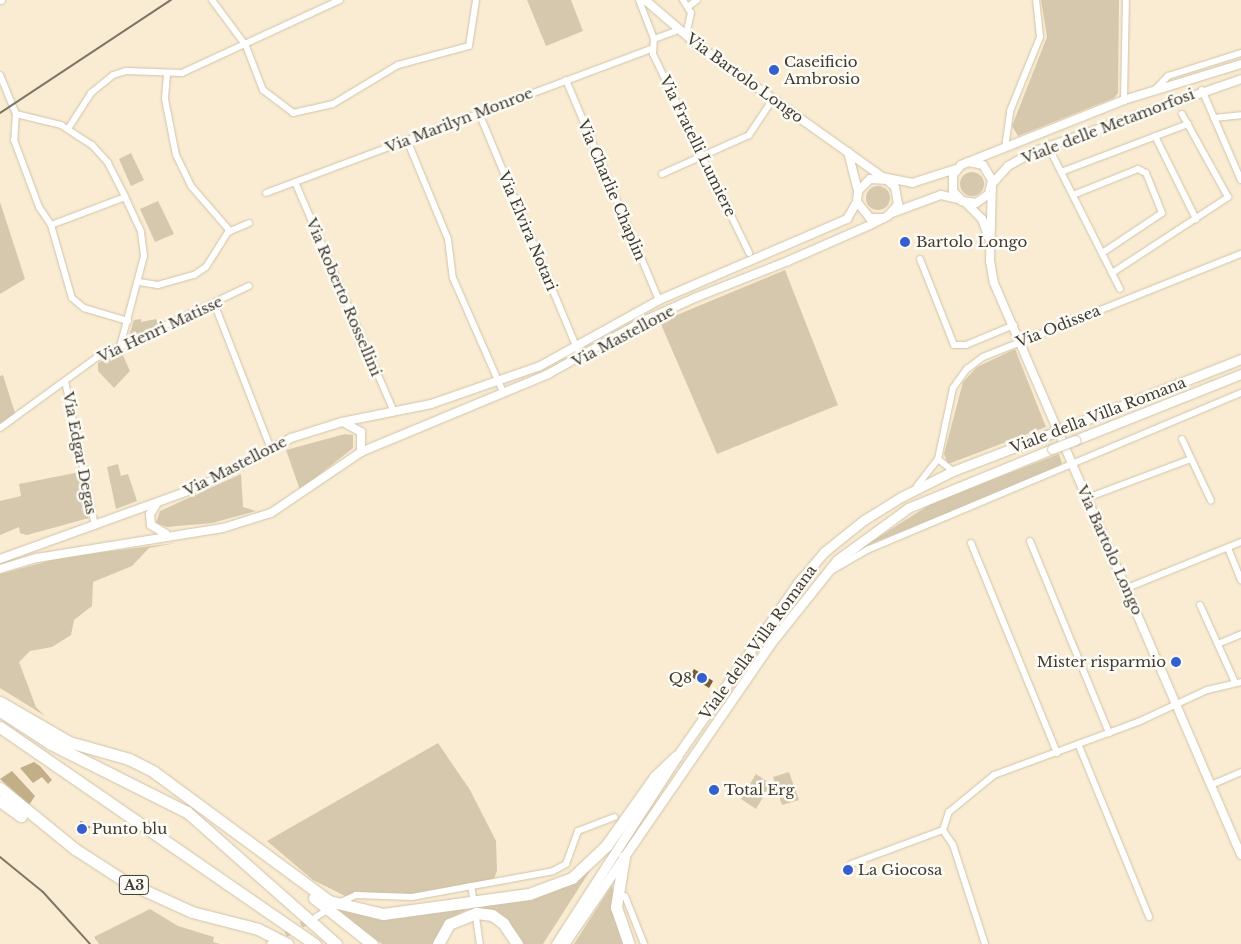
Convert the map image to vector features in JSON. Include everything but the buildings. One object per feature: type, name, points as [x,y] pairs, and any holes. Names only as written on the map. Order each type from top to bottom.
[{"type":"highway","points":[[0,702],[69,742],[129,759],[154,772],[329,901],[383,914],[551,888],[590,864],[655,777],[677,756]]},
{"type":"highway","points":[[0,711],[51,744],[187,812],[336,944]]},
{"type":"highway","points":[[0,727],[315,944]]},
{"type":"highway","name":"A3","points":[[0,788],[75,849],[170,903],[272,941],[288,944]]},
{"type":"highway","points":[[0,801],[75,849]]},
{"type":"highway","points":[[624,857],[616,907],[628,944]]},
{"type":"highway","points":[[274,861],[372,944]]},
{"type":"highway","points":[[438,944],[449,924],[476,913],[492,915],[503,923],[517,944]]},
{"type":"main road","name":"Viale della Villa Romana","points":[[556,944],[677,756],[797,584],[824,552],[864,520],[953,471],[1241,359]]},
{"type":"main road","name":"Viale della Villa Romana","points":[[564,944],[817,580],[856,543],[908,508],[1241,374]]},
{"type":"street","points":[[212,0],[244,42],[263,90],[286,111],[298,112],[333,104],[398,65],[469,46],[476,0]]},
{"type":"street","points":[[68,129],[91,93],[112,75],[126,71],[167,75],[182,73],[244,42],[285,29],[340,0]]},
{"type":"street","points":[[639,0],[654,39],[652,49]]},
{"type":"street","name":"Via Bartolo Longo","points":[[645,0],[683,33],[887,180],[912,184],[956,169]]},
{"type":"street","points":[[683,0],[689,6]]},
{"type":"street","points":[[654,39],[683,33],[689,6],[697,0]]},
{"type":"street","points":[[1005,148],[1010,112],[1040,37],[1036,0]]},
{"type":"street","points":[[1126,0],[1124,100],[1128,115]]},
{"type":"street","name":"Via Marilyn Monroe","points":[[266,193],[652,49]]},
{"type":"street","name":"Via Fratelli Lumiere","points":[[652,49],[749,253]]},
{"type":"street","name":"Viale delle Metamorfosi","points":[[1154,91],[1168,76],[1241,53]]},
{"type":"street","name":"Viale delle Metamorfosi","points":[[968,162],[1124,100],[1241,64]]},
{"type":"street","points":[[0,75],[16,114],[14,140],[39,207],[51,225],[74,301],[128,321]]},
{"type":"street","points":[[167,75],[167,115],[176,155],[192,186],[230,231]]},
{"type":"street","name":"Viale delle Metamorfosi","points":[[1196,77],[1202,89]]},
{"type":"street","name":"Viale delle Metamorfosi","points":[[992,184],[1014,162],[1048,146],[1202,89],[1241,79]]},
{"type":"street","name":"Via Charlie Chaplin","points":[[566,80],[658,300]]},
{"type":"street","points":[[1202,89],[1241,180]]},
{"type":"street","points":[[662,174],[748,135],[774,99]]},
{"type":"street","name":"Via Elvira Notari","points":[[480,113],[577,349]]},
{"type":"street","points":[[1214,118],[1239,113]]},
{"type":"street","points":[[16,114],[68,129],[101,154],[125,197],[144,244],[138,282],[120,347]]},
{"type":"street","points":[[1112,273],[1196,220],[1228,194],[1182,114]]},
{"type":"street","points":[[1061,172],[1188,124]]},
{"type":"street","points":[[1155,136],[1196,220]]},
{"type":"street","points":[[407,140],[448,239],[453,278],[503,392]]},
{"type":"street","points":[[1048,146],[1120,289]]},
{"type":"street","points":[[848,152],[858,191],[857,202],[864,214],[884,218],[892,213],[941,195],[963,201],[986,198],[992,184],[983,166],[968,162],[956,169],[951,183],[963,201]]},
{"type":"street","points":[[1073,195],[1138,169],[1146,173],[1162,213],[1102,252]]},
{"type":"street","points":[[858,191],[870,179],[887,180],[898,198],[892,213]]},
{"type":"street","name":"Via Roberto Rossellini","points":[[295,182],[394,412]]},
{"type":"street","name":"Via Bartolo Longo","points":[[992,184],[990,242],[994,283],[1014,325],[1241,855]]},
{"type":"street","points":[[51,225],[125,197]]},
{"type":"street","name":"Via Bartolo Longo","points":[[963,201],[982,219],[990,242]]},
{"type":"street","name":"Via Mastellone","points":[[0,559],[35,548],[204,485],[271,449],[342,422],[394,412],[498,382],[577,349],[658,300],[847,219],[857,202]]},
{"type":"street","name":"Via Mastellone","points":[[0,569],[37,558],[170,534],[223,528],[271,513],[361,452],[586,357],[688,301],[884,218]]},
{"type":"street","points":[[138,282],[158,285],[194,275],[206,267],[230,231],[249,223]]},
{"type":"street","name":"Via Odissea","points":[[910,493],[938,459],[958,379],[984,357],[1020,340],[1241,254]]},
{"type":"street","points":[[920,259],[954,345],[966,345],[1014,325]]},
{"type":"street","name":"Via Henri Matisse","points":[[0,428],[96,358],[249,286]]},
{"type":"street","points":[[214,303],[271,449]]},
{"type":"street","name":"Via Edgar Degas","points":[[65,381],[95,526]]},
{"type":"street","name":"Viale della Villa Romana","points":[[817,580],[867,550],[1073,466],[1241,393]]},
{"type":"street","points":[[342,422],[361,432],[361,452]]},
{"type":"street","points":[[1182,439],[1211,501]]},
{"type":"street","points":[[938,459],[953,471]]},
{"type":"street","points":[[1088,498],[1191,459]]},
{"type":"street","points":[[157,503],[150,514],[151,525],[170,534]]},
{"type":"street","points":[[1030,541],[1109,733]]},
{"type":"street","points":[[1127,588],[1241,542]]},
{"type":"street","points":[[971,543],[1055,753]]},
{"type":"street","points":[[35,548],[37,558]]},
{"type":"street","points":[[1228,548],[1241,580]]},
{"type":"street","points":[[970,551],[1055,753]]},
{"type":"street","points":[[986,944],[953,845],[944,830],[945,816],[994,775],[1079,746],[1176,703],[1238,682],[1200,605]]},
{"type":"street","points":[[1218,644],[1241,634]]},
{"type":"street","points":[[1079,746],[1149,916]]},
{"type":"street","points":[[1211,785],[1241,772]]},
{"type":"street","points":[[341,902],[356,895],[412,897],[561,868],[578,831],[614,817]]},
{"type":"street","points":[[851,864],[944,830]]},
{"type":"street","points":[[471,886],[473,897]]},
{"type":"street","points":[[625,896],[644,944]]},
{"type":"street","points":[[316,917],[324,912]]},
{"type":"street","points":[[476,917],[480,944]]},
{"type":"shaded area","points":[[527,0],[571,0],[583,31],[546,46]]},
{"type":"shaded area","points":[[1041,0],[1119,0],[1118,93],[1114,98],[1018,136],[1012,126],[1047,37]]},
{"type":"shaded area","points":[[131,153],[144,180],[131,186],[119,159]]},
{"type":"shaded area","points":[[972,172],[980,176],[984,184],[980,192],[972,196],[964,192],[960,184],[964,176]]},
{"type":"shaded area","points":[[873,186],[883,186],[890,193],[890,203],[883,210],[873,210],[866,203],[866,193]]},
{"type":"shaded area","points":[[158,201],[174,234],[155,242],[140,209]]},
{"type":"shaded area","points":[[0,202],[25,279],[0,294]]},
{"type":"shaded area","points":[[785,270],[838,405],[717,454],[660,322]]},
{"type":"shaded area","points":[[141,319],[141,322],[156,319],[159,325],[128,339],[134,320]]},
{"type":"shaded area","points":[[1015,349],[1046,427],[948,464],[944,454],[963,382],[977,367]]},
{"type":"shaded area","points":[[121,351],[130,371],[114,388],[98,371],[98,363]]},
{"type":"shaded area","points":[[3,375],[15,413],[0,425],[0,376]]},
{"type":"shaded area","points":[[345,434],[353,435],[353,448],[300,490],[286,450]]},
{"type":"shaded area","points":[[1059,454],[1062,463],[1057,469],[863,547],[934,502]]},
{"type":"shaded area","points":[[118,464],[121,476],[128,474],[137,501],[116,509],[107,467]]},
{"type":"shaded area","points":[[80,472],[89,518],[27,535],[20,533],[19,527],[0,535],[0,501],[21,496],[19,484]]},
{"type":"shaded area","points":[[241,474],[243,507],[256,511],[212,523],[167,527],[156,523],[160,511]]},
{"type":"shaded area","points":[[176,543],[149,548],[132,566],[93,582],[92,606],[74,620],[71,635],[52,647],[30,651],[19,662],[36,707],[45,716],[0,688],[0,574],[64,557]]},
{"type":"shaded area","points":[[438,743],[470,790],[496,841],[497,871],[493,881],[409,895],[345,896],[313,880],[267,841]]},
{"type":"shaded area","points":[[34,762],[52,780],[48,784],[42,777],[33,783],[20,768]]},
{"type":"shaded area","points":[[12,771],[35,796],[29,805],[0,779]]},
{"type":"shaded area","points":[[789,772],[799,800],[782,805],[773,777]]},
{"type":"shaded area","points":[[756,774],[771,784],[756,809],[741,799]]},
{"type":"shaded area","points":[[593,866],[543,944],[520,944],[479,910],[468,909],[446,921],[434,944],[382,944],[337,912],[337,908],[362,915],[490,901],[582,875]]},
{"type":"shaded area","points":[[612,885],[624,944],[574,944]]},
{"type":"shaded area","points":[[150,909],[178,926],[214,937],[213,942],[220,944],[99,944],[94,937]]},
{"type":"tunnel","points":[[278,939],[310,920]]},
{"type":"railway","points":[[0,113],[171,0]]},
{"type":"railway","points":[[0,857],[43,892],[90,944]]},
{"type":"place","name":"Caseificio Ambrosio","points":[[774,70]]},
{"type":"place","name":"Bartolo Longo","points":[[905,242]]},
{"type":"place","name":"Mister risparmio","points":[[1176,662]]},
{"type":"place","name":"Q8","points":[[702,678]]},
{"type":"place","name":"Total Erg","points":[[714,790]]},
{"type":"place","name":"Punto blu","points":[[82,829]]},
{"type":"place","name":"La Giocosa","points":[[848,870]]}]
